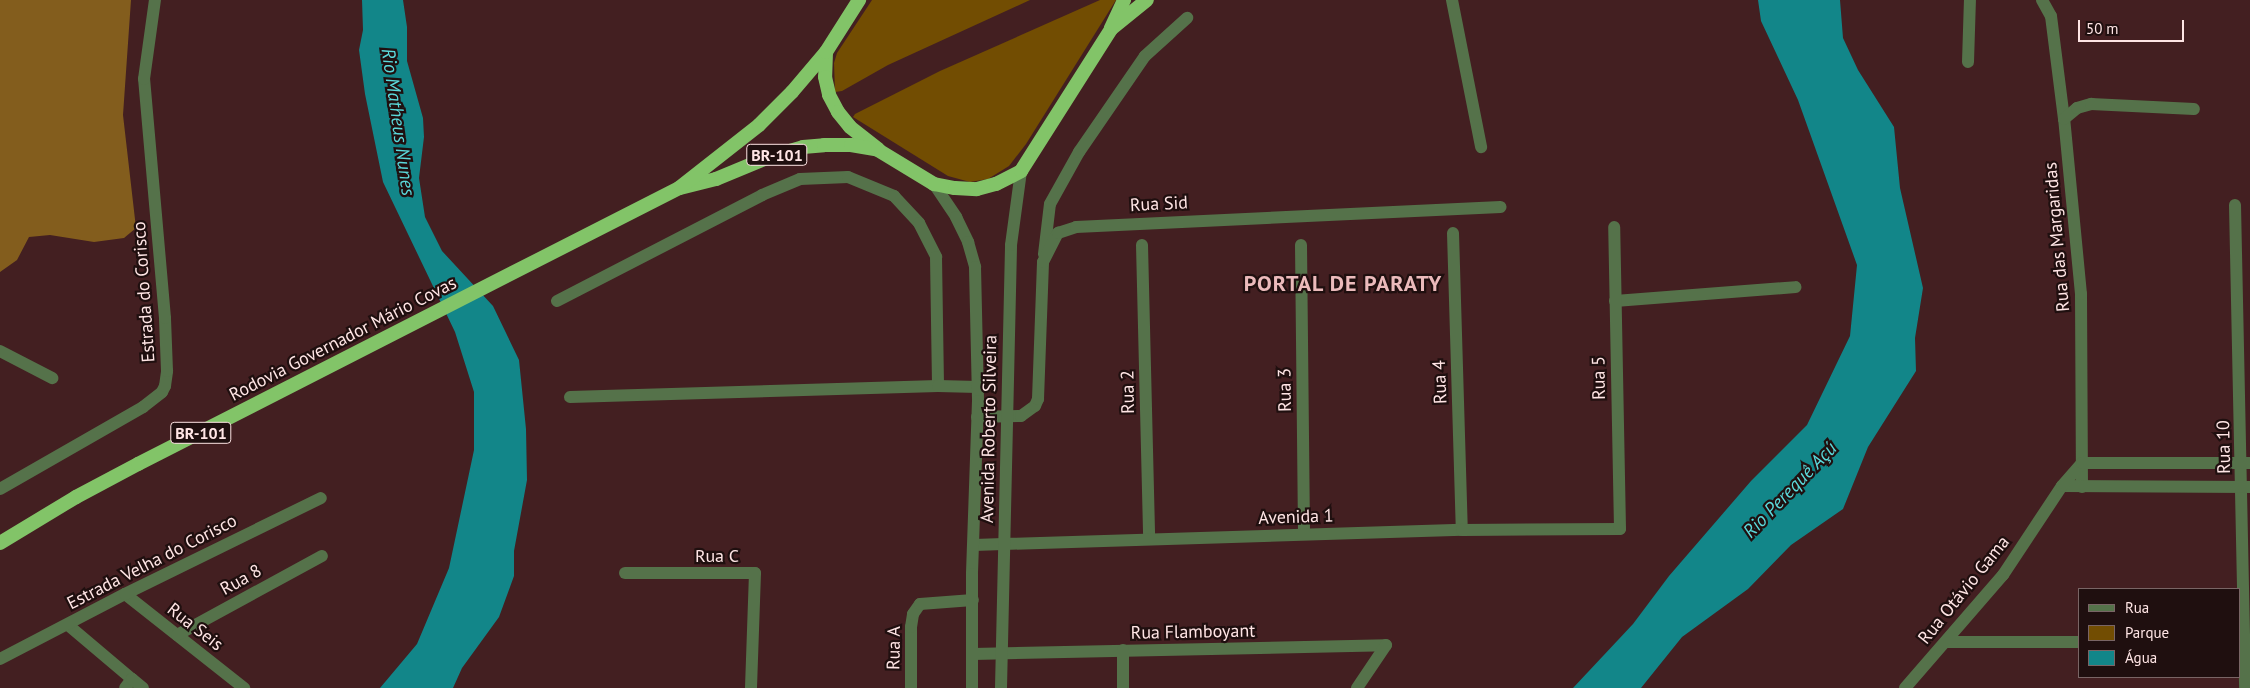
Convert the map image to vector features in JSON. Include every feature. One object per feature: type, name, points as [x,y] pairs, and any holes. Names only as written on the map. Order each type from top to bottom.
[{"type":"highway","name":"Rodovia Governador Mário Covas","points":[[0,543],[99,485],[680,188],[759,125],[826,52],[859,0]]},
{"type":"highway","points":[[1021,171],[1111,29],[1124,0]]},
{"type":"highway","points":[[1111,29],[1147,0]]},
{"type":"highway","points":[[826,52],[825,77],[829,95],[838,112],[850,127],[878,150]]},
{"type":"highway","name":"Rodovia Governador Mário Covas","points":[[680,188],[716,179],[770,157],[803,147],[851,145],[878,150],[934,184],[956,188],[977,189],[996,184],[1021,171]]},
{"type":"street","name":"Estrada do Corisco","points":[[0,489],[143,407],[162,392],[165,386],[167,371],[165,318],[144,79],[155,0]]},
{"type":"street","points":[[1452,0],[1481,147]]},
{"type":"street","points":[[1968,62],[1970,0]]},
{"type":"street","name":"Rua das Margaridas","points":[[2042,0],[2051,16],[2064,119],[2081,294],[2082,487]]},
{"type":"street","points":[[1043,262],[1050,204],[1079,152],[1145,56],[1187,18]]},
{"type":"street","points":[[2064,119],[2077,108],[2091,104],[2194,109]]},
{"type":"street","name":"Avenida Roberto Silveira","points":[[1001,688],[1012,245],[1021,171]]},
{"type":"street","points":[[558,301],[762,195],[800,178],[848,177],[894,196],[919,223],[936,257],[938,386]]},
{"type":"street","name":"Avenida Roberto Silveira","points":[[934,184],[956,218],[968,242],[975,267],[978,387],[972,688]]},
{"type":"street","name":"Rua 10","points":[[2235,205],[2246,463],[2245,688]]},
{"type":"street","name":"Rua Sid","points":[[977,417],[1021,416],[1028,413],[1038,399],[1043,262],[1058,233],[1076,227],[1501,206]]},
{"type":"street","name":"Rua 5","points":[[1614,227],[1620,529]]},
{"type":"street","name":"Rua 4","points":[[1453,233],[1462,530]]},
{"type":"street","name":"Rua 2","points":[[1142,245],[1149,539]]},
{"type":"street","name":"Rua 3","points":[[1301,245],[1304,534]]},
{"type":"street","points":[[1615,301],[1795,288]]},
{"type":"street","points":[[0,350],[52,378]]},
{"type":"street","points":[[570,397],[938,386],[978,387]]},
{"type":"street","points":[[2082,462],[2246,463]]},
{"type":"street","name":"Rua Otávio Gama","points":[[1905,688],[2003,575],[2062,486],[2082,462]]},
{"type":"street","points":[[2062,486],[2246,487]]},
{"type":"street","name":"Estrada Velha do Corisco","points":[[0,659],[124,594],[321,498]]},
{"type":"street","name":"Avenida 1","points":[[974,545],[1462,530],[1620,529]]},
{"type":"street","name":"Rua 8","points":[[177,635],[322,556]]},
{"type":"street","name":"Rua C","points":[[624,573],[754,573],[751,688]]},
{"type":"street","name":"Rua Seis","points":[[124,594],[244,688]]},
{"type":"street","name":"Rua A","points":[[911,688],[911,627],[913,614],[920,604],[973,600]]},
{"type":"street","points":[[68,625],[128,684],[143,688]]},
{"type":"street","points":[[1946,642],[2078,642]]},
{"type":"street","name":"Rua Flamboyant","points":[[973,654],[1386,645],[1357,688]]},
{"type":"street","points":[[1123,650],[1123,688]]},
{"type":"green space","points":[[872,0],[1030,0],[888,65],[842,91],[835,92],[834,63],[837,53]]},
{"type":"green space","points":[[1100,0],[1116,0],[1026,144],[1009,166],[988,179],[970,182],[948,176],[853,117],[855,114],[940,71]]},
{"type":"shaded area","points":[[0,0],[131,0],[123,115],[136,228],[124,238],[94,242],[50,235],[29,237],[17,260],[0,272]]},
{"type":"water","name":"Rio Matheus Nunes","points":[[362,0],[403,0],[407,27],[407,61],[423,118],[424,137],[419,178],[425,217],[442,251],[493,306],[519,360],[526,429],[527,480],[514,551],[514,576],[499,617],[462,668],[453,688],[380,688],[417,644],[449,568],[474,450],[474,392],[455,332],[383,182],[365,94],[359,50],[363,30]]},
{"type":"water","name":"Rio Perequê Açú","points":[[1758,0],[1840,0],[1843,38],[1858,70],[1894,127],[1900,188],[1923,288],[1915,338],[1916,371],[1868,447],[1843,509],[1791,545],[1748,589],[1682,637],[1641,688],[1573,688],[1633,624],[1669,576],[1751,481],[1807,425],[1850,336],[1857,265],[1798,100],[1761,21]]},
{"type":"district","name":"PORTAL DE PARATY","points":[[1343,284]]}]
